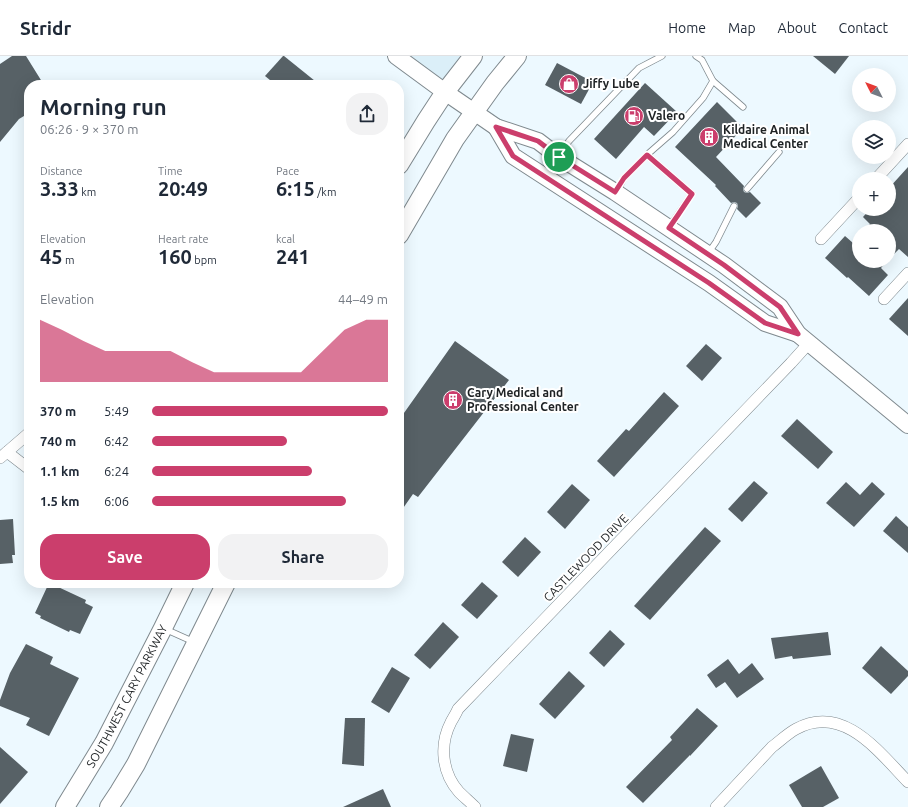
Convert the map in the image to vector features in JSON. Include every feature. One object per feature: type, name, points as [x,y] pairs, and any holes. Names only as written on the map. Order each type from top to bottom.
[{"type":"main road","points":[[396,56],[496,127],[538,141],[559,157],[615,192],[708,254],[780,307],[804,338],[908,425]]},
{"type":"main road","points":[[404,157],[445,92],[472,56]]},
{"type":"main road","points":[[404,227],[456,139],[495,83],[517,56]]},
{"type":"main road","points":[[496,127],[513,156],[709,283],[765,323],[804,338]]},
{"type":"main road","name":"SOUTHWEST CARY PARKWAY","points":[[65,807],[104,743],[183,588]]},
{"type":"main road","points":[[109,807],[136,764],[224,588]]},
{"type":"street","points":[[882,172],[908,144]]},
{"type":"street","points":[[821,240],[852,206]]},
{"type":"street","points":[[884,299],[908,273]]},
{"type":"street","name":"CASTLEWOOD DRIVE","points":[[475,807],[452,782],[444,762],[443,751],[446,737],[450,723],[458,709],[780,374],[804,338]]},
{"type":"street","points":[[24,437],[4,455],[24,467]]},
{"type":"street","points":[[716,807],[782,738],[797,729],[812,723],[837,723],[859,734],[908,782]]},
{"type":"lane","points":[[559,157],[569,141],[639,68],[662,56]]},
{"type":"lane","points":[[696,56],[702,60],[713,81],[743,107]]},
{"type":"lane","points":[[615,192],[624,178],[673,132],[703,98],[713,81]]},
{"type":"lane","points":[[747,189],[779,152]]},
{"type":"lane","points":[[647,155],[692,194],[669,228]]},
{"type":"lane","points":[[708,254],[716,242],[734,206]]},
{"type":"lane","points":[[163,628],[196,643]]},
{"type":"shaded area","points":[[395,56],[473,56],[445,92]]},
{"type":"building","points":[[12,56],[26,56],[41,80],[24,80],[24,116],[19,119],[0,142],[0,64]]},
{"type":"building","points":[[284,56],[314,80],[270,80],[265,76]]},
{"type":"building","points":[[813,56],[849,56],[835,74]]},
{"type":"building","name":"Jiffy Lube","points":[[557,63],[593,82],[581,104],[545,85]]},
{"type":"building","points":[[645,83],[677,112],[654,136],[644,127],[616,159],[594,139]]},
{"type":"building","name":"Kildaire Animal Medical Center","points":[[717,102],[743,128],[716,157],[744,186],[744,192],[750,192],[761,203],[746,218],[737,209],[737,203],[731,203],[715,186],[716,185],[675,147]]},
{"type":"building","points":[[908,167],[908,257],[899,249],[896,252],[896,224],[870,224],[863,217],[896,216],[896,180]]},
{"type":"building","points":[[845,236],[852,242],[852,268],[881,268],[888,275],[869,296],[825,258]]},
{"type":"building","points":[[908,298],[908,336],[889,319]]},
{"type":"building","name":"Cary Medical and Professional Center","points":[[455,341],[509,380],[418,497],[413,494],[404,507],[404,413]]},
{"type":"building","points":[[706,344],[722,358],[702,381],[686,366]]},
{"type":"building","points":[[664,392],[679,406],[614,477],[597,461],[626,429],[629,431]]},
{"type":"building","points":[[797,419],[833,452],[818,469],[781,436]]},
{"type":"building","points":[[754,481],[768,493],[742,522],[728,509]]},
{"type":"building","points":[[846,482],[860,495],[872,482],[885,494],[854,527],[826,503]]},
{"type":"building","points":[[572,484],[590,500],[565,529],[547,512]]},
{"type":"building","points":[[896,516],[908,527],[908,553],[883,531]]},
{"type":"building","points":[[13,519],[15,555],[12,555],[13,563],[0,564],[0,520]]},
{"type":"building","points":[[705,527],[721,541],[650,620],[634,606]]},
{"type":"building","points":[[525,537],[541,552],[518,577],[502,562]]},
{"type":"building","points":[[482,582],[498,596],[477,619],[461,605]]},
{"type":"building","points":[[47,588],[60,588],[86,600],[85,603],[93,607],[80,634],[70,630],[69,632],[40,618],[41,616],[35,613]]},
{"type":"building","points":[[443,622],[459,637],[430,669],[414,655]]},
{"type":"building","points":[[610,630],[625,644],[604,667],[589,653]]},
{"type":"building","points":[[828,632],[831,655],[793,659],[792,656],[775,659],[771,638]]},
{"type":"building","points":[[26,644],[53,657],[50,664],[79,678],[49,736],[26,725],[30,718],[0,706],[0,700],[10,673]]},
{"type":"building","points":[[881,646],[908,671],[908,676],[891,694],[862,668]]},
{"type":"building","points":[[728,659],[739,674],[752,663],[764,679],[737,698],[725,682],[716,688],[707,675]]},
{"type":"building","points":[[392,667],[410,678],[389,713],[371,702]]},
{"type":"building","points":[[569,671],[585,686],[555,719],[539,704]]},
{"type":"building","points":[[697,708],[718,726],[643,803],[626,787],[672,740],[670,737]]},
{"type":"building","points":[[345,718],[365,718],[364,766],[342,764]]},
{"type":"building","points":[[511,734],[534,739],[527,772],[503,766]]},
{"type":"building","points":[[0,747],[28,772],[0,804]]},
{"type":"building","points":[[821,766],[839,798],[823,807],[802,807],[789,785]]},
{"type":"building","points":[[383,789],[391,807],[343,807]]},
{"type":"place","name":"Jiffy Lube","points":[[569,84]]},
{"type":"place","name":"Valero","points":[[634,116]]},
{"type":"place","name":"Kildaire Animal Medical Center","points":[[709,137]]},
{"type":"place","name":"Cary Medical and Professional Center","points":[[453,400]]},
{"type":"route","points":[[496,127],[538,141],[559,157],[615,192],[624,178],[647,155],[692,194],[669,228],[724,265],[780,307],[798,334],[765,323],[709,283],[513,156],[496,127]]}]
